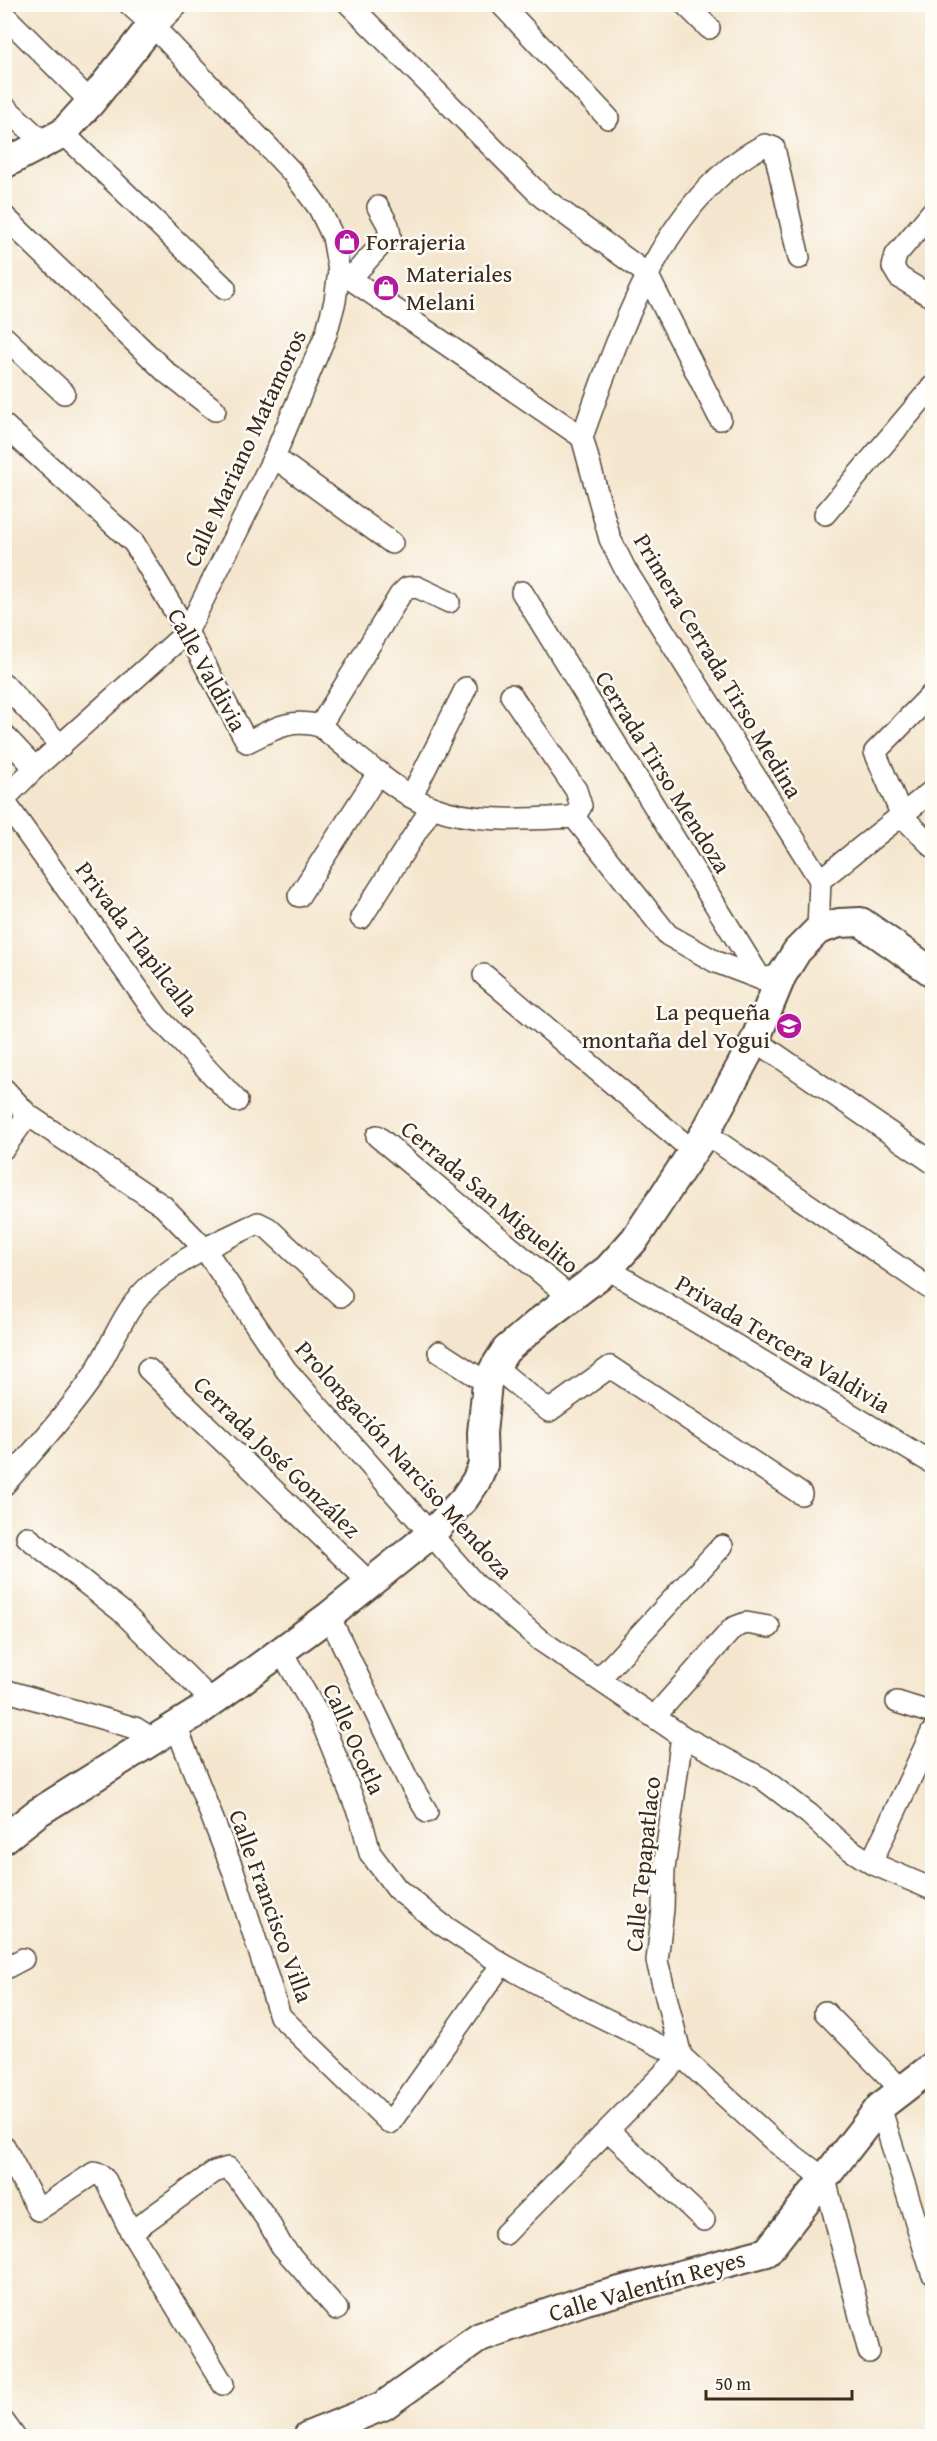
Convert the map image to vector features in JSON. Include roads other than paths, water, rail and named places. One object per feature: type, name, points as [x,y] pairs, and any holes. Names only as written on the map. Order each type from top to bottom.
[{"type":"street","name":"Calle Mariano Matamoros","points":[[4,800],[35,768],[187,632],[274,457],[326,334],[344,275],[333,237],[319,208],[293,173],[129,4]]},
{"type":"street","points":[[4,164],[54,138],[91,102],[152,26],[173,4]]},
{"type":"street","points":[[350,4],[542,197],[647,274],[720,419]]},
{"type":"street","points":[[501,4],[608,118]]},
{"type":"street","points":[[685,4],[709,28]]},
{"type":"street","points":[[4,15],[91,102]]},
{"type":"street","points":[[4,106],[54,138],[225,288]]},
{"type":"street","points":[[378,207],[390,235],[344,275],[582,437],[647,274],[672,231],[720,174],[745,154],[765,145],[774,148],[799,258]]},
{"type":"street","points":[[933,212],[896,255],[892,267],[899,277],[933,297]]},
{"type":"street","points":[[4,216],[167,373],[215,410]]},
{"type":"street","points":[[4,337],[64,393]]},
{"type":"street","points":[[825,514],[933,387]]},
{"type":"street","name":"Calle Valdivia","points":[[4,425],[134,543],[187,632],[247,742],[288,723],[306,722],[320,726]]},
{"type":"street","name":"Primera Cerrada Tirso Medina","points":[[582,437],[610,539],[625,569],[820,879]]},
{"type":"street","points":[[274,457],[392,543]]},
{"type":"street","points":[[449,602],[417,587],[407,588],[400,594],[320,726],[411,797],[432,807],[450,813],[498,819],[574,817]]},
{"type":"street","name":"Cerrada Tirso Mendoza","points":[[522,592],[771,977]]},
{"type":"street","points":[[4,684],[61,746]]},
{"type":"street","points":[[411,797],[466,688]]},
{"type":"street","points":[[933,694],[876,752],[902,816],[933,846]]},
{"type":"street","points":[[511,695],[576,790],[581,806],[574,817]]},
{"type":"street","points":[[4,735],[35,768]]},
{"type":"street","points":[[298,896],[379,772]]},
{"type":"street","points":[[818,930],[820,879],[933,791]]},
{"type":"street","name":"Privada Tlapilcalla","points":[[4,800],[158,1017],[237,1101]]},
{"type":"street","points":[[361,918],[432,807]]},
{"type":"street","points":[[574,817],[668,935],[716,962],[771,977]]},
{"type":"street","points":[[4,1839],[37,1813],[212,1701],[329,1616],[430,1534],[464,1499],[483,1465],[482,1432],[491,1375],[506,1350],[608,1269],[635,1239],[699,1143],[755,1040],[771,977],[818,930],[839,923],[861,922],[933,972]]},
{"type":"street","points":[[484,975],[699,1143],[933,1290]]},
{"type":"street","points":[[755,1040],[933,1162]]},
{"type":"street","name":"Prolongación Narciso Mendoza","points":[[4,1089],[28,1115],[163,1206],[204,1248],[286,1370],[474,1583],[540,1640],[682,1736],[763,1779],[809,1814],[843,1845],[871,1863],[933,1889]]},
{"type":"street","points":[[4,1148],[28,1115]]},
{"type":"street","name":"Cerrada San Miguelito","points":[[377,1136],[570,1297]]},
{"type":"street","points":[[4,1485],[87,1386],[104,1360],[119,1325],[152,1283],[204,1248],[258,1223],[268,1228],[341,1296]]},
{"type":"street","name":"Privada Tercera Valdivia","points":[[608,1269],[933,1463]]},
{"type":"street","points":[[439,1352],[491,1375],[549,1411],[610,1367],[801,1494]]},
{"type":"street","name":"Cerrada José González","points":[[148,1369],[370,1583]]},
{"type":"street","points":[[27,1537],[121,1611],[212,1701]]},
{"type":"street","points":[[599,1678],[722,1546]]},
{"type":"street","points":[[329,1616],[407,1778],[427,1812]]},
{"type":"street","points":[[655,1716],[733,1628],[746,1623],[770,1627]]},
{"type":"street","name":"Calle Ocotla","points":[[281,1651],[321,1720],[361,1819],[370,1853],[397,1889],[441,1924],[502,1964]]},
{"type":"street","points":[[4,1690],[135,1728],[165,1733]]},
{"type":"street","points":[[897,1702],[933,1713]]},
{"type":"street","points":[[871,1863],[933,1732]]},
{"type":"street","name":"Calle Francisco Villa","points":[[165,1733],[234,1873],[280,2016],[390,2123],[502,1964]]},
{"type":"street","name":"Calle Tepapatlaco","points":[[681,2056],[657,1961],[663,1909],[664,1869],[682,1736]]},
{"type":"street","points":[[502,1964],[583,2008],[681,2056],[774,2141],[825,2179],[869,2352]]},
{"type":"street","points":[[825,2012],[891,2098],[933,2273]]},
{"type":"street","points":[[506,2234],[681,2056]]},
{"type":"street","name":"Calle Valentín Reyes","points":[[308,2436],[383,2406],[480,2337],[586,2300],[767,2252],[891,2098],[933,2067]]},
{"type":"street","points":[[609,2131],[704,2220]]},
{"type":"street","points":[[4,2146],[38,2210],[83,2179],[94,2173],[101,2175],[132,2232],[223,2384]]},
{"type":"street","points":[[132,2232],[214,2172],[228,2168],[268,2221],[281,2245],[337,2309]]},
{"type":"street","points":[[4,2422],[14,2436]]},
{"type":"place","name":"Forrajeria","points":[[347,242]]},
{"type":"place","name":"Materiales Melani","points":[[386,288]]},
{"type":"place","name":"La pequeña montaña del Yogui","points":[[789,1026]]}]
